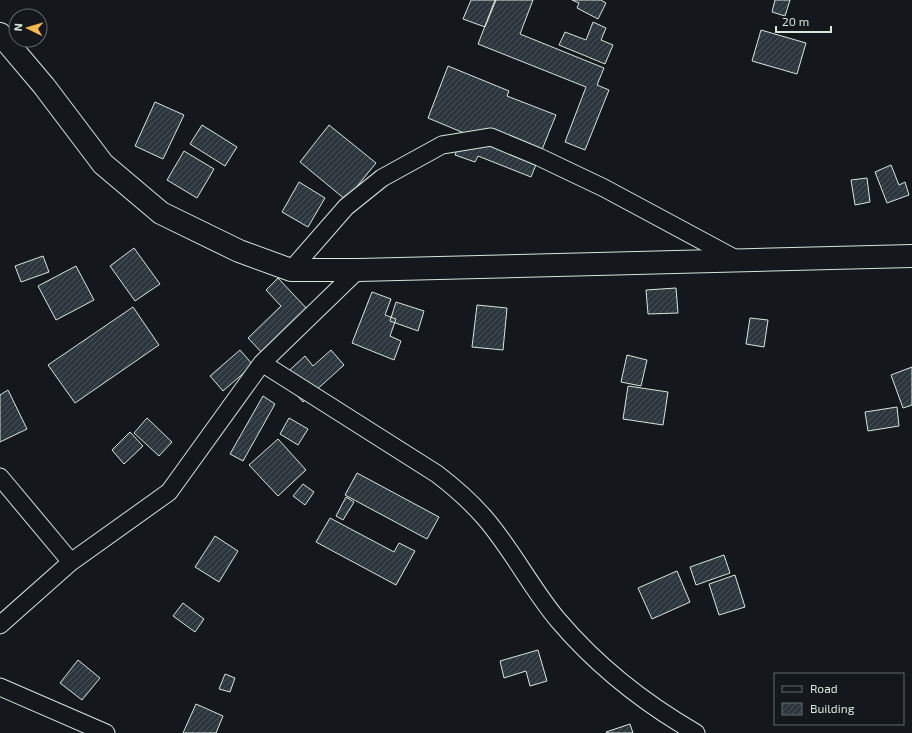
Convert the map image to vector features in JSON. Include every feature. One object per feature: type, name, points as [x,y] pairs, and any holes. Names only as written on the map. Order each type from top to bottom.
[{"type":"street","points":[[0,34],[44,86],[103,164],[162,213],[239,251],[291,270],[358,270],[912,256]]},
{"type":"street","points":[[291,270],[346,207],[382,178],[442,145],[491,137],[539,157],[604,188],[739,261]]},
{"type":"street","points":[[0,625],[71,562],[169,492],[262,363],[358,270]]},
{"type":"street","points":[[262,363],[437,474],[460,492],[485,518],[558,620],[606,670],[669,717],[696,733]]},
{"type":"street","points":[[0,476],[71,562]]},
{"type":"street","points":[[0,687],[106,733]]},
{"type":"building","points":[[471,0],[496,0],[485,27],[463,19]]},
{"type":"building","points":[[495,0],[533,0],[520,34],[604,68],[597,85],[609,90],[585,150],[565,142],[586,87],[478,44]]},
{"type":"building","points":[[572,0],[601,0],[606,3],[598,19],[577,8],[579,3]]},
{"type":"building","points":[[775,0],[790,0],[785,16],[772,12]]},
{"type":"building","points":[[593,22],[606,28],[601,40],[613,45],[605,64],[559,45],[565,32],[586,40]]},
{"type":"building","points":[[761,30],[806,43],[797,74],[752,61]]},
{"type":"building","points":[[448,66],[509,91],[507,96],[556,115],[531,177],[478,156],[475,162],[455,155],[464,133],[428,118]]},
{"type":"building","points":[[155,102],[184,115],[163,159],[135,146]]},
{"type":"building","points":[[202,125],[237,147],[225,166],[190,144]]},
{"type":"building","points":[[329,125],[376,163],[346,200],[300,162]]},
{"type":"building","points":[[184,151],[214,169],[197,198],[167,180]]},
{"type":"building","points":[[891,165],[899,185],[905,182],[909,195],[887,203],[875,172]]},
{"type":"building","points":[[867,178],[870,202],[855,205],[851,180]]},
{"type":"building","points":[[299,182],[325,198],[308,227],[282,212]]},
{"type":"building","points":[[134,248],[160,284],[135,301],[110,266]]},
{"type":"building","points":[[43,256],[49,272],[21,282],[15,266]]},
{"type":"building","points":[[76,266],[94,300],[56,320],[38,286]]},
{"type":"building","points":[[278,278],[308,310],[263,354],[248,338],[281,306],[266,290]]},
{"type":"building","points":[[676,288],[678,313],[648,314],[646,290]]},
{"type":"building","points":[[372,292],[391,299],[385,315],[396,319],[390,336],[401,341],[394,360],[352,343]]},
{"type":"building","points":[[396,302],[424,311],[418,331],[390,321]]},
{"type":"building","points":[[477,305],[507,308],[503,350],[472,347]]},
{"type":"building","points":[[133,307],[159,345],[75,403],[48,365]]},
{"type":"building","points":[[750,318],[768,320],[764,347],[746,344]]},
{"type":"building","points":[[240,350],[253,365],[223,391],[210,376]]},
{"type":"building","points":[[331,350],[344,365],[303,402],[281,378],[305,356],[313,366]]},
{"type":"building","points":[[627,355],[647,360],[641,386],[621,382]]},
{"type":"building","points":[[912,367],[912,405],[903,408],[891,375]]},
{"type":"building","points":[[628,386],[668,392],[663,425],[623,419]]},
{"type":"building","points":[[8,390],[27,429],[0,442],[0,395]]},
{"type":"building","points":[[263,396],[275,404],[243,461],[230,454]]},
{"type":"building","points":[[897,407],[899,426],[868,431],[865,412]]},
{"type":"building","points":[[147,418],[172,442],[159,456],[134,433]]},
{"type":"building","points":[[289,418],[308,429],[298,445],[280,434]]},
{"type":"building","points":[[130,432],[143,446],[124,464],[112,450]]},
{"type":"building","points":[[278,439],[306,470],[278,496],[249,465]]},
{"type":"building","points":[[357,473],[439,517],[427,539],[345,495]]},
{"type":"building","points":[[303,484],[314,492],[305,505],[293,496]]},
{"type":"building","points":[[346,497],[354,502],[343,520],[336,516]]},
{"type":"building","points":[[330,518],[394,552],[399,543],[415,551],[396,585],[316,542]]},
{"type":"building","points":[[215,536],[238,551],[219,582],[195,567]]},
{"type":"building","points":[[724,555],[730,573],[696,585],[690,567]]},
{"type":"building","points":[[677,571],[690,602],[652,619],[638,588]]},
{"type":"building","points":[[735,575],[745,607],[719,615],[709,584]]},
{"type":"building","points":[[183,603],[204,619],[195,632],[173,616]]},
{"type":"building","points":[[538,650],[547,681],[530,686],[526,671],[504,678],[500,661]]},
{"type":"building","points":[[78,660],[100,678],[82,700],[60,683]]},
{"type":"building","points":[[225,674],[235,678],[230,692],[219,689]]},
{"type":"building","points":[[196,704],[223,716],[216,733],[183,733]]},
{"type":"building","points":[[630,724],[633,733],[606,732]]}]
